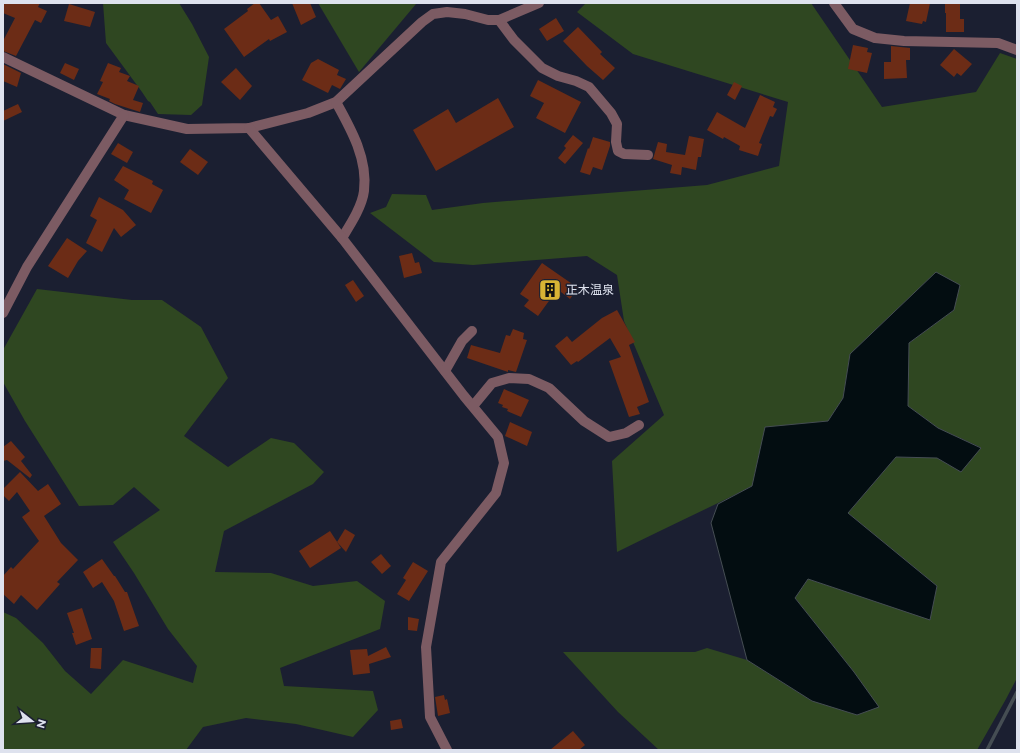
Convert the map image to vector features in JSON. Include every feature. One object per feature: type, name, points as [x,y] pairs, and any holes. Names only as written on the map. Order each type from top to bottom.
[{"type":"street","points":[[3,57],[124,115],[187,129],[249,128],[308,112],[336,102],[422,22],[433,14],[447,12],[465,14],[488,20],[499,20],[539,3]]},
{"type":"street","points":[[834,3],[854,29],[875,38],[904,41],[998,43],[1017,50]]},
{"type":"street","points":[[499,20],[514,40],[542,68],[558,76],[576,81],[589,87],[611,112],[617,124],[616,142],[618,151],[624,154],[648,155]]},
{"type":"street","points":[[336,102],[355,138],[364,168],[364,192],[354,219],[342,238]]},
{"type":"street","points":[[3,313],[27,267],[124,115]]},
{"type":"street","points":[[249,128],[342,238],[445,372],[498,437],[504,463],[496,493],[441,562],[426,647],[430,717],[447,750]]},
{"type":"street","points":[[445,372],[462,341],[472,331]]},
{"type":"street","points":[[473,406],[492,383],[509,378],[529,379],[549,388],[584,421],[609,437],[626,433],[639,425]]},
{"type":"green space","points":[[103,3],[179,3],[209,57],[202,105],[191,115],[158,114],[106,43]]},
{"type":"green space","points":[[318,3],[415,3],[416,4],[359,72]]},
{"type":"green space","points":[[586,3],[811,3],[882,107],[976,92],[1000,53],[1017,59],[1017,678],[977,750],[659,750],[618,712],[563,652],[695,652],[707,648],[747,660],[812,701],[854,672],[795,598],[808,579],[930,619],[937,586],[848,513],[896,457],[937,458],[961,472],[980,447],[938,428],[908,406],[909,343],[954,310],[936,272],[850,354],[843,398],[828,421],[765,428],[752,486],[617,552],[612,461],[664,415],[624,321],[617,275],[587,256],[473,265],[434,262],[370,213],[386,207],[392,194],[426,195],[432,210],[483,203],[707,185],[779,166],[788,102],[633,54],[577,12]]},
{"type":"green space","points":[[37,289],[132,300],[162,300],[201,327],[228,378],[184,436],[228,467],[271,438],[294,443],[324,472],[313,484],[224,531],[215,572],[271,573],[313,586],[357,581],[385,601],[380,629],[280,668],[284,686],[373,691],[378,710],[353,737],[296,724],[246,718],[203,727],[186,750],[3,750],[3,612],[16,618],[43,643],[65,671],[91,694],[123,660],[193,683],[197,666],[168,629],[113,542],[160,510],[134,487],[113,505],[79,506],[25,421],[3,382],[3,350]]},
{"type":"shaded area","points":[[936,272],[960,285],[954,310],[909,343],[908,406],[938,428],[981,448],[961,472],[937,458],[896,457],[848,513],[937,586],[930,620],[808,579],[795,598],[854,672],[879,707],[857,715],[812,701],[747,660],[711,523],[718,504],[752,486],[765,427],[828,421],[843,398],[850,354]]},
{"type":"building","points":[[3,3],[40,3],[38,7],[47,11],[41,23],[35,20],[16,56],[3,51],[3,41],[15,18],[3,13]]},
{"type":"building","points":[[255,3],[259,3],[271,20],[278,16],[287,32],[270,41],[269,39],[244,57],[224,29],[248,11],[247,9]]},
{"type":"building","points":[[292,3],[310,3],[316,17],[301,25]]},
{"type":"building","points":[[910,3],[930,3],[926,22],[923,21],[922,24],[906,21]]},
{"type":"building","points":[[945,3],[960,3],[960,19],[964,19],[964,32],[946,32]]},
{"type":"building","points":[[69,4],[95,12],[90,27],[64,21]]},
{"type":"building","points":[[556,18],[564,31],[547,41],[539,29]]},
{"type":"building","points":[[578,27],[602,52],[600,54],[615,68],[603,80],[563,41]]},
{"type":"building","points":[[853,45],[868,48],[867,52],[872,53],[867,73],[848,69]]},
{"type":"building","points":[[891,46],[910,48],[910,60],[906,60],[907,78],[884,79],[884,62],[891,62]]},
{"type":"building","points":[[954,49],[972,64],[961,76],[957,73],[954,77],[940,65]]},
{"type":"building","points":[[318,59],[339,70],[337,75],[346,79],[340,89],[332,85],[328,93],[302,80],[311,63]]},
{"type":"building","points":[[65,63],[79,69],[74,80],[60,73]]},
{"type":"building","points":[[108,63],[121,68],[119,72],[130,76],[127,81],[139,86],[133,100],[143,103],[140,112],[115,104],[109,101],[110,99],[97,94],[103,82],[100,81]]},
{"type":"building","points":[[3,64],[21,73],[17,87],[3,81]]},
{"type":"building","points":[[236,68],[252,86],[240,100],[221,82]]},
{"type":"building","points":[[538,80],[581,102],[565,133],[536,118],[544,103],[530,96]]},
{"type":"building","points":[[734,82],[742,86],[735,100],[727,95]]},
{"type":"building","points":[[760,95],[775,102],[773,107],[777,109],[773,117],[770,116],[759,143],[762,144],[758,156],[739,150],[740,146],[707,130],[717,112],[745,128]]},
{"type":"building","points":[[498,98],[514,127],[436,171],[413,130],[448,109],[456,123]]},
{"type":"building","points":[[18,104],[22,112],[3,121],[3,111]]},
{"type":"building","points":[[573,135],[583,143],[565,164],[558,158],[566,148],[564,146]]},
{"type":"building","points":[[689,136],[704,139],[701,157],[698,157],[696,170],[682,167],[681,175],[670,173],[672,165],[653,159],[658,142],[667,144],[666,152],[685,155]]},
{"type":"building","points":[[593,137],[610,142],[610,146],[602,170],[593,167],[590,175],[580,172]]},
{"type":"building","points":[[118,143],[133,152],[127,163],[111,154]]},
{"type":"building","points":[[190,149],[208,162],[198,175],[180,162]]},
{"type":"building","points":[[123,166],[153,181],[152,184],[163,190],[151,213],[124,199],[129,190],[114,180]]},
{"type":"building","points":[[99,197],[123,210],[136,225],[121,237],[114,228],[102,252],[86,243],[97,220],[90,216]]},
{"type":"building","points":[[67,238],[87,251],[78,261],[68,278],[48,266]]},
{"type":"building","points":[[412,253],[415,263],[419,262],[422,273],[404,278],[399,256]]},
{"type":"building","name":"正木温泉","points":[[542,263],[578,288],[570,299],[561,292],[558,297],[554,294],[538,316],[524,306],[529,300],[520,294]]},
{"type":"building","points":[[353,280],[364,296],[356,302],[345,285]]},
{"type":"building","points":[[617,310],[635,342],[629,345],[649,402],[637,407],[640,414],[629,417],[609,361],[621,357],[610,338],[578,362],[577,361],[571,365],[555,346],[567,336],[572,342],[602,318]]},
{"type":"building","points":[[513,329],[524,333],[523,339],[527,340],[516,372],[508,370],[508,372],[467,358],[471,345],[500,353],[506,335],[510,336]]},
{"type":"building","points":[[504,389],[529,400],[521,417],[507,411],[508,409],[502,407],[503,405],[498,403]]},
{"type":"building","points":[[510,422],[532,432],[527,446],[505,436]]},
{"type":"building","points":[[11,441],[25,457],[21,461],[32,475],[30,478],[7,460],[3,461],[3,447]]},
{"type":"building","points":[[20,472],[38,491],[48,484],[61,504],[44,516],[61,543],[78,560],[57,582],[60,584],[37,610],[21,595],[14,604],[3,594],[3,576],[11,567],[13,569],[39,541],[22,517],[30,511],[17,492],[9,501],[3,495],[3,489]]},
{"type":"building","points":[[345,529],[355,535],[346,552],[337,542]]},
{"type":"building","points":[[330,531],[341,548],[310,568],[299,551]]},
{"type":"building","points":[[381,554],[391,566],[382,574],[371,562]]},
{"type":"building","points":[[102,559],[125,592],[127,592],[139,626],[124,631],[114,601],[102,582],[93,588],[83,572]]},
{"type":"building","points":[[413,562],[428,571],[409,601],[397,594],[406,580],[403,578]]},
{"type":"building","points":[[82,608],[92,639],[76,645],[72,633],[74,633],[67,613]]},
{"type":"building","points":[[408,617],[419,619],[417,631],[408,630]]},
{"type":"building","points":[[386,647],[391,657],[369,664],[370,673],[353,675],[350,650],[367,649],[368,656]]},
{"type":"building","points":[[91,648],[102,648],[101,669],[90,668]]},
{"type":"building","points":[[444,695],[445,700],[447,699],[450,713],[438,716],[435,697]]},
{"type":"building","points":[[401,719],[403,728],[391,730],[390,721]]},
{"type":"building","points":[[573,731],[585,745],[579,750],[550,750]]},
{"type":"waterway","points":[[987,750],[1017,692]]},
{"type":"place","name":"正木温泉","points":[[550,290]]}]
